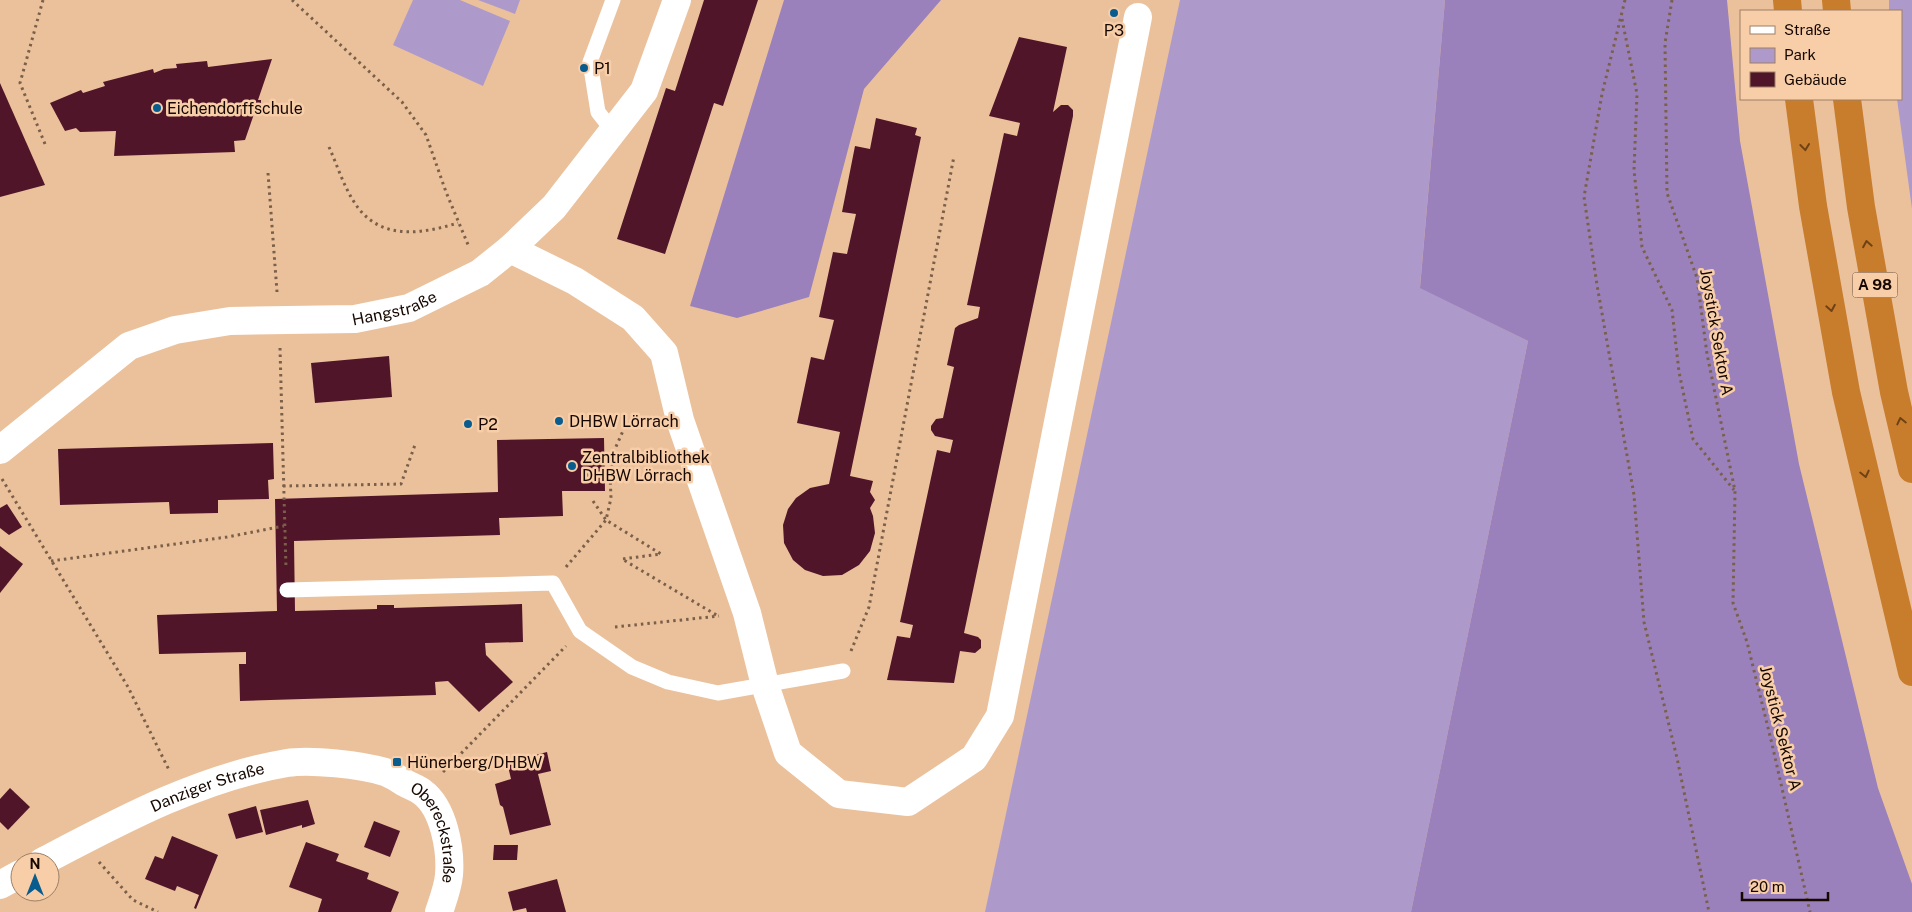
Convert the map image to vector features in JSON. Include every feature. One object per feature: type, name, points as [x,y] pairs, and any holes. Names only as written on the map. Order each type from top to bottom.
[{"type":"highway","name":"A 98","points":[[1799,100],[1813,206],[1846,392],[1912,672]]},
{"type":"highway","name":"A 98","points":[[1847,100],[1860,207],[1894,392],[1912,469]]},
{"type":"street","name":"Hangstraße","points":[[0,450],[129,346],[175,330],[230,321],[355,319],[409,308],[480,273],[510,249],[554,207],[644,90],[677,0]]},
{"type":"street","points":[[510,249],[575,281],[633,318],[664,353],[680,420],[747,613],[765,685],[788,753],[839,794],[908,802],[974,758],[1000,716],[1138,18]]},
{"type":"street","name":"Danziger Straße","points":[[60,852],[136,813],[181,794],[224,778],[288,762],[335,764],[385,773]]},
{"type":"street","name":"Obereckstraße","points":[[385,773],[423,792],[437,810],[448,839],[449,876],[440,912]]},
{"type":"lane","points":[[612,131],[598,112],[590,62],[613,0]]},
{"type":"lane","points":[[287,590],[553,583],[580,631],[632,667],[668,682],[718,693],[843,671]]},
{"type":"path","points":[[44,0],[20,83],[45,144]]},
{"type":"path","points":[[292,0],[402,102],[426,135],[458,223],[480,273]]},
{"type":"path","points":[[1625,0],[1602,94],[1584,197],[1597,285],[1634,495],[1644,622],[1677,758],[1709,912]]},
{"type":"path","name":"Joystick Sektor A","points":[[1672,0],[1665,43],[1666,193],[1697,278],[1708,354],[1735,491],[1733,603],[1747,642],[1810,912]]},
{"type":"path","points":[[1622,16],[1637,94],[1634,170],[1642,247],[1672,310],[1678,372],[1693,438],[1735,491]]},
{"type":"path","points":[[329,147],[349,193],[360,210],[379,225],[401,233],[430,231],[458,223]]},
{"type":"path","points":[[843,671],[869,607],[954,156]]},
{"type":"path","points":[[268,173],[279,321]]},
{"type":"path","points":[[280,351],[287,590]]},
{"type":"path","points":[[553,583],[606,520],[611,498],[610,475],[614,450],[623,431]]},
{"type":"path","points":[[283,486],[401,484],[416,442]]},
{"type":"path","points":[[0,476],[128,686],[160,752]]},
{"type":"path","points":[[593,500],[606,520],[661,554],[622,559],[718,616]]},
{"type":"path","points":[[51,561],[227,537],[284,526]]},
{"type":"path","points":[[423,792],[580,631],[747,613]]},
{"type":"path","points":[[81,841],[133,900],[158,912]]},
{"type":"green space","points":[[413,0],[460,0],[510,21],[483,86],[393,45]]},
{"type":"green space","points":[[478,0],[520,0],[515,14]]},
{"type":"green space","points":[[1180,0],[1445,0],[1420,287],[1528,341],[1411,912],[985,912]]},
{"type":"green space","points":[[1889,0],[1912,0],[1912,209],[1897,100],[1902,100],[1902,10],[1889,10]]},
{"type":"shaded area","points":[[784,0],[941,0],[864,89],[809,297],[737,318],[690,306]]},
{"type":"shaded area","points":[[1445,0],[1727,0],[1740,141],[1799,464],[1878,788],[1912,884],[1912,912],[1411,912],[1528,341],[1420,288]]},
{"type":"building","points":[[704,0],[758,0],[723,106],[714,103],[665,254],[617,239],[666,88],[675,91]]},
{"type":"building","points":[[1019,37],[1067,47],[1053,112],[1061,105],[1068,105],[1073,110],[1073,116],[964,633],[978,637],[981,640],[981,648],[975,653],[960,651],[954,683],[887,680],[897,636],[910,638],[913,625],[900,622],[937,450],[950,453],[953,440],[935,436],[931,426],[936,419],[943,418],[954,367],[947,365],[955,328],[978,318],[980,307],[967,305],[1004,133],[1017,136],[1020,123],[989,116]]},
{"type":"building","name":"Eichendorffschule","points":[[272,59],[258,100],[261,100],[261,114],[254,114],[245,140],[234,141],[235,152],[114,156],[116,131],[80,132],[76,128],[65,131],[50,103],[81,90],[83,93],[105,86],[103,82],[153,69],[154,73],[164,69],[177,68],[176,64],[207,61],[208,67]]},
{"type":"building","points":[[0,83],[45,185],[0,197]]},
{"type":"building","points":[[876,118],[917,128],[915,135],[921,137],[850,476],[873,481],[870,492],[875,500],[870,508],[875,533],[870,551],[859,565],[842,575],[823,576],[805,570],[793,560],[784,543],[783,525],[788,509],[796,498],[810,488],[829,484],[840,432],[797,423],[811,357],[824,360],[834,320],[819,317],[833,252],[847,254],[856,214],[842,212],[855,146],[870,149]]},
{"type":"building","points":[[389,356],[392,397],[315,403],[311,363]]},
{"type":"building","points":[[604,438],[605,491],[562,491],[563,516],[499,518],[500,535],[294,541],[295,611],[377,609],[377,605],[394,605],[394,608],[522,604],[523,642],[485,643],[486,655],[513,682],[479,712],[448,681],[435,682],[436,695],[240,701],[239,664],[246,664],[246,652],[159,654],[157,615],[277,611],[275,499],[498,492],[497,440]]},
{"type":"building","points":[[273,443],[274,479],[268,480],[269,499],[218,500],[218,513],[170,514],[169,502],[60,505],[58,449]]},
{"type":"building","points":[[7,504],[22,527],[9,535],[0,528],[0,508]]},
{"type":"building","points":[[0,546],[23,564],[0,593]]},
{"type":"building","points":[[547,752],[551,771],[538,774],[551,825],[510,835],[495,784],[511,779],[507,762]]},
{"type":"building","points":[[10,788],[30,807],[8,830],[0,822],[0,799]]},
{"type":"building","points":[[308,800],[315,824],[302,828],[302,825],[266,835],[260,810]]},
{"type":"building","points":[[256,806],[263,832],[236,839],[228,814]]},
{"type":"building","points":[[374,821],[400,831],[390,857],[364,847]]},
{"type":"building","points":[[172,836],[218,855],[196,909],[194,908],[199,895],[177,886],[175,891],[145,879],[155,856],[163,859]]},
{"type":"building","points":[[306,842],[339,854],[336,861],[369,873],[367,879],[399,892],[391,912],[318,912],[322,899],[289,887]]},
{"type":"building","points":[[494,845],[518,845],[517,860],[493,860]]},
{"type":"building","points":[[557,879],[566,912],[527,912],[526,908],[513,911],[508,892]]},
{"type":"place","name":"P3","points":[[1114,13]]},
{"type":"place","name":"P1","points":[[584,68]]},
{"type":"place","name":"Eichendorffschule","points":[[157,108]]},
{"type":"place","name":"DHBW Lörrach","points":[[559,421]]},
{"type":"place","name":"P2","points":[[468,424]]},
{"type":"place","name":"Zentralbibliothek DHBW Lörrach","points":[[572,466]]},
{"type":"place","name":"Hünerberg/DHBW","points":[[397,762]]}]
